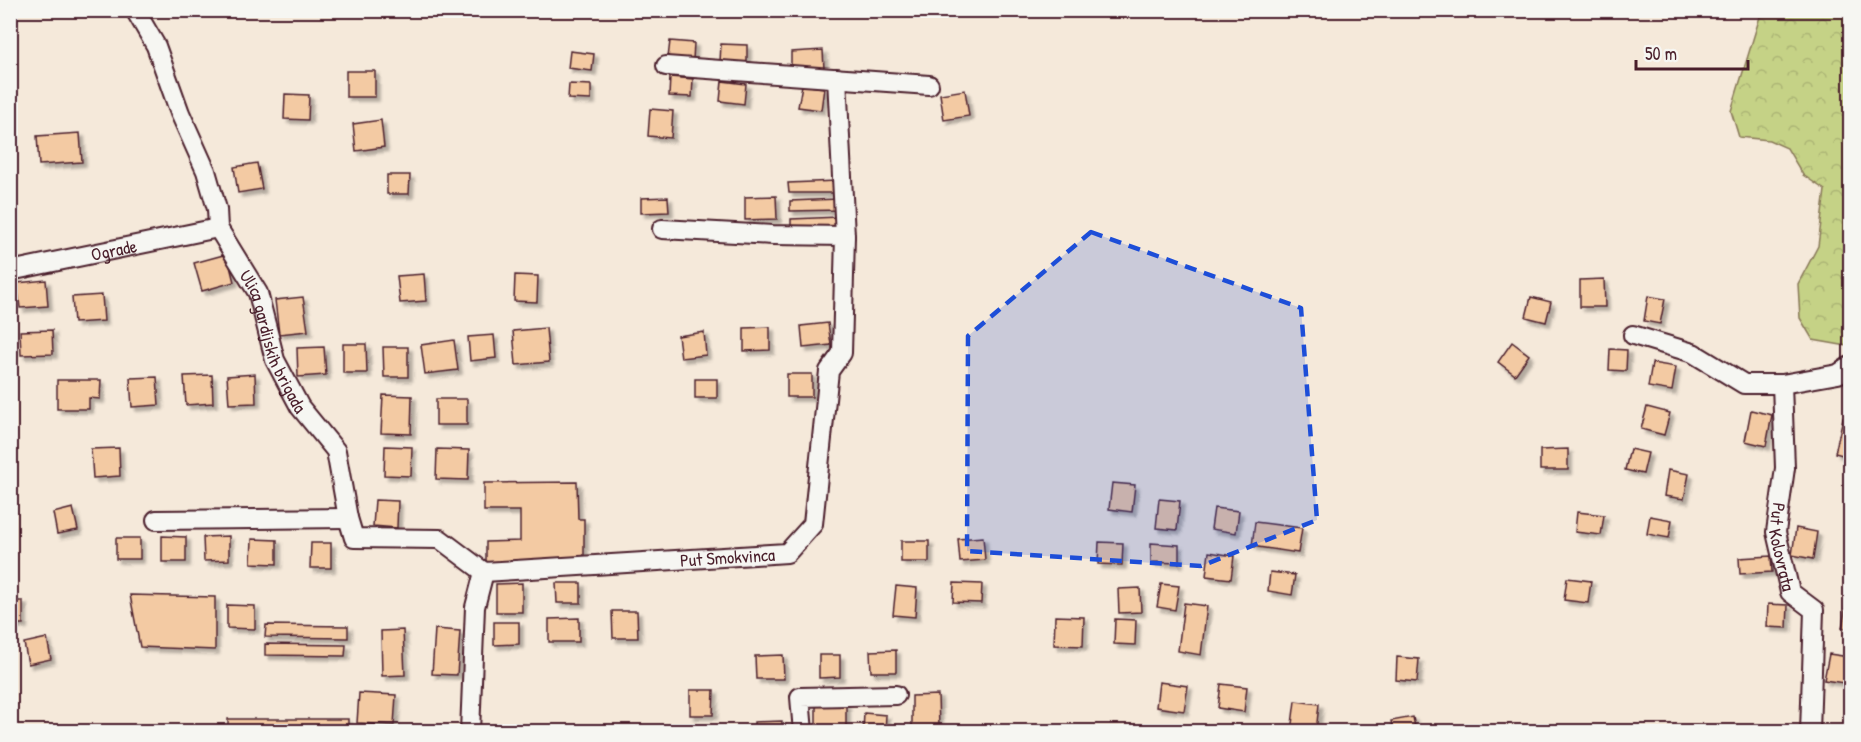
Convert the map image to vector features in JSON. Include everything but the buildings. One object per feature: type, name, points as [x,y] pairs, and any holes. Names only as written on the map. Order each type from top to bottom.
[{"type":"street","name":"Ulica gardijskih brigada","points":[[135,10],[156,46],[180,113],[206,171],[217,209],[218,228],[258,293],[275,360],[300,407],[336,451],[348,518],[354,538],[440,539],[484,572]]},
{"type":"street","points":[[666,66],[929,85]]},
{"type":"street","name":"Put Smokvinca","points":[[484,572],[787,553],[813,524],[830,371],[842,353],[845,236],[837,78]]},
{"type":"street","name":"Ograde","points":[[10,270],[218,228]]},
{"type":"street","points":[[662,229],[845,236]]},
{"type":"street","points":[[1633,336],[1693,353],[1744,384],[1782,384],[1838,374],[1851,366]]},
{"type":"street","name":"Put Kolovrata","points":[[1782,384],[1785,468],[1776,532],[1790,592],[1814,610],[1810,732]]},
{"type":"street","points":[[156,520],[348,518]]},
{"type":"street","points":[[470,732],[475,607],[484,572]]},
{"type":"street","points":[[803,732],[800,697],[896,695]]},
{"type":"highlighted area","points":[[1091,232],[1301,308],[1317,520],[1201,566],[967,551],[968,336]]},
{"type":"green space","points":[[1762,10],[1850,11],[1850,345],[1847,346],[1813,340],[1800,318],[1798,284],[1818,246],[1825,190],[1803,175],[1787,148],[1769,140],[1739,137],[1731,111]]}]
